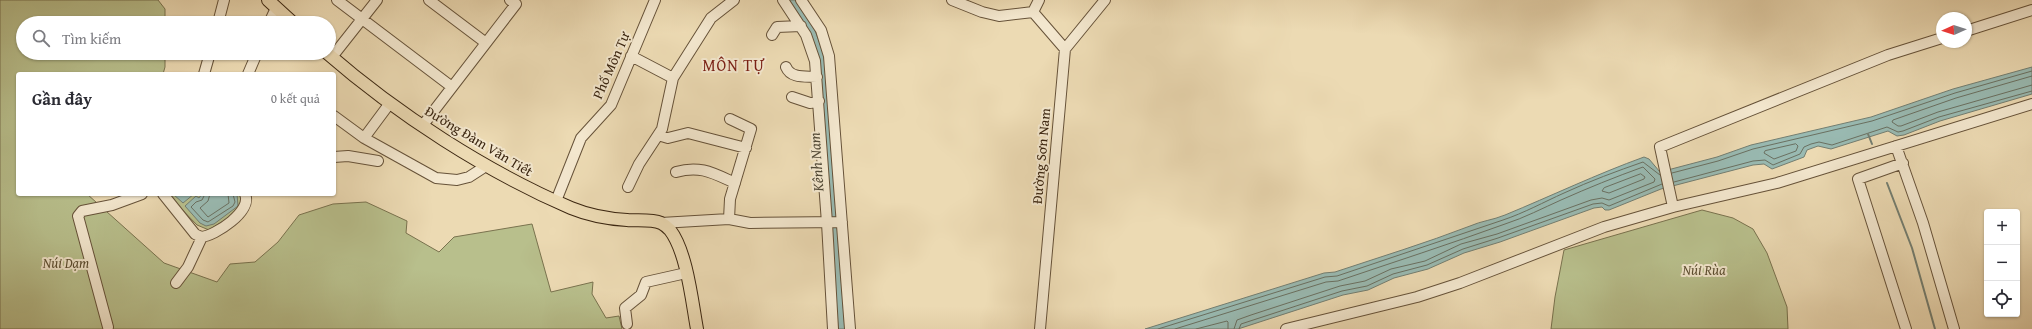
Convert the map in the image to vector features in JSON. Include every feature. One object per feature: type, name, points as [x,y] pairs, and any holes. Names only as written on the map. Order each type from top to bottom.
[{"type":"main road","points":[[272,4],[285,16]]},
{"type":"main road","name":"Đường Đàm Văn Tiết","points":[[336,60],[390,103],[486,166],[516,182],[574,209],[623,220],[661,223]]},
{"type":"main road","points":[[661,223],[670,231],[686,272],[697,329]]},
{"type":"street","points":[[220,16],[224,0]]},
{"type":"street","points":[[337,0],[452,87]]},
{"type":"street","points":[[336,48],[362,20],[377,0]]},
{"type":"street","points":[[429,0],[486,43]]},
{"type":"street","name":"Phố Môn Tự","points":[[556,201],[581,138],[611,104],[655,0]]},
{"type":"street","points":[[628,187],[639,164],[662,129],[673,78],[711,18],[734,0]]},
{"type":"street","points":[[783,0],[801,26],[813,52],[817,77],[833,329]]},
{"type":"street","points":[[801,0],[822,30],[828,47],[850,329]]},
{"type":"street","points":[[952,0],[982,12],[999,16],[1033,12]]},
{"type":"street","points":[[1033,12],[1039,0]]},
{"type":"street","points":[[1033,12],[1065,49],[1105,0]]},
{"type":"street","points":[[423,125],[486,43],[513,2]]},
{"type":"street","points":[[270,16],[272,4]]},
{"type":"street","points":[[1972,29],[2032,10]]},
{"type":"street","points":[[772,35],[777,27],[801,26]]},
{"type":"street","points":[[1673,207],[1660,147],[1888,55],[1936,40]]},
{"type":"street","name":"Đường Sơn Nam","points":[[1040,329],[1065,49]]},
{"type":"street","points":[[631,56],[673,78]]},
{"type":"street","points":[[205,72],[208,60]]},
{"type":"street","points":[[249,72],[254,60]]},
{"type":"street","points":[[786,67],[788,72],[793,75],[817,77]]},
{"type":"street","points":[[792,97],[810,103],[819,101]]},
{"type":"street","points":[[364,138],[390,103]]},
{"type":"street","points":[[1286,329],[1349,315],[1446,288],[1604,227],[1673,207],[1777,183],[2032,104]]},
{"type":"street","points":[[336,117],[364,138],[436,178],[457,180],[469,177],[486,166]]},
{"type":"street","points":[[729,219],[730,199],[746,148],[750,129],[730,119]]},
{"type":"street","points":[[658,135],[668,138],[688,133],[746,148]]},
{"type":"street","points":[[1896,146],[1931,248],[1954,329]]},
{"type":"street","points":[[336,157],[348,156],[378,161]]},
{"type":"street","points":[[1903,163],[1858,179],[1906,329]]},
{"type":"street","points":[[676,172],[688,168],[700,169],[735,183]]},
{"type":"street","points":[[108,327],[77,219],[78,215],[82,212],[112,205],[137,196]]},
{"type":"street","points":[[165,196],[196,234],[202,237]]},
{"type":"street","points":[[176,283],[188,267],[202,237],[213,233],[239,215],[245,207],[246,196]]},
{"type":"street","points":[[661,223],[729,219],[750,223],[842,222]]},
{"type":"street","points":[[627,324],[625,308],[641,295],[646,282],[686,272]]},
{"type":"green space","name":"Núi Dạm","points":[[0,0],[158,0],[165,9],[165,16],[16,16],[16,60],[165,60],[165,67],[164,72],[16,72],[16,196],[89,196],[164,263],[217,282],[230,264],[255,262],[278,242],[299,215],[333,204],[366,202],[407,221],[406,233],[439,252],[454,237],[532,224],[551,292],[593,282],[592,294],[606,318],[619,316],[622,329],[0,329]]},
{"type":"green space","points":[[169,196],[241,196],[241,207],[236,213],[209,230],[197,225]]},
{"type":"green space","name":"Núi Rùa","points":[[1702,210],[1733,218],[1753,229],[1767,253],[1787,307],[1788,329],[1551,329],[1555,297],[1564,250]]},
{"type":"water","name":"Kênh Nam","points":[[786,0],[795,0],[813,25],[824,55],[845,329],[838,329],[820,75]]},
{"type":"water","points":[[2032,67],[2032,94],[1940,121],[1904,135],[1897,136],[1888,131],[1831,149],[1818,146],[1807,150],[1804,157],[1772,169],[1764,164],[1753,165],[1661,189],[1609,210],[1605,210],[1602,207],[1594,208],[1500,242],[1464,253],[1428,269],[1394,278],[1368,290],[1343,295],[1238,329],[1145,329],[1324,273],[1335,272],[1478,223],[1501,217],[1644,157],[1649,159],[1660,172],[1717,157],[1751,145],[1871,117],[1953,89]]},
{"type":"water","points":[[175,196],[192,196],[183,203]]},
{"type":"water","points":[[196,196],[199,198],[200,196],[237,196],[238,206],[214,224],[206,226],[200,223],[185,206]]},
{"type":"waterway","points":[[1868,134],[1872,144]]},
{"type":"waterway","points":[[1887,183],[1912,248],[1935,329]]},
{"type":"district","name":"MÔN TỰ","points":[[734,65]]}]
